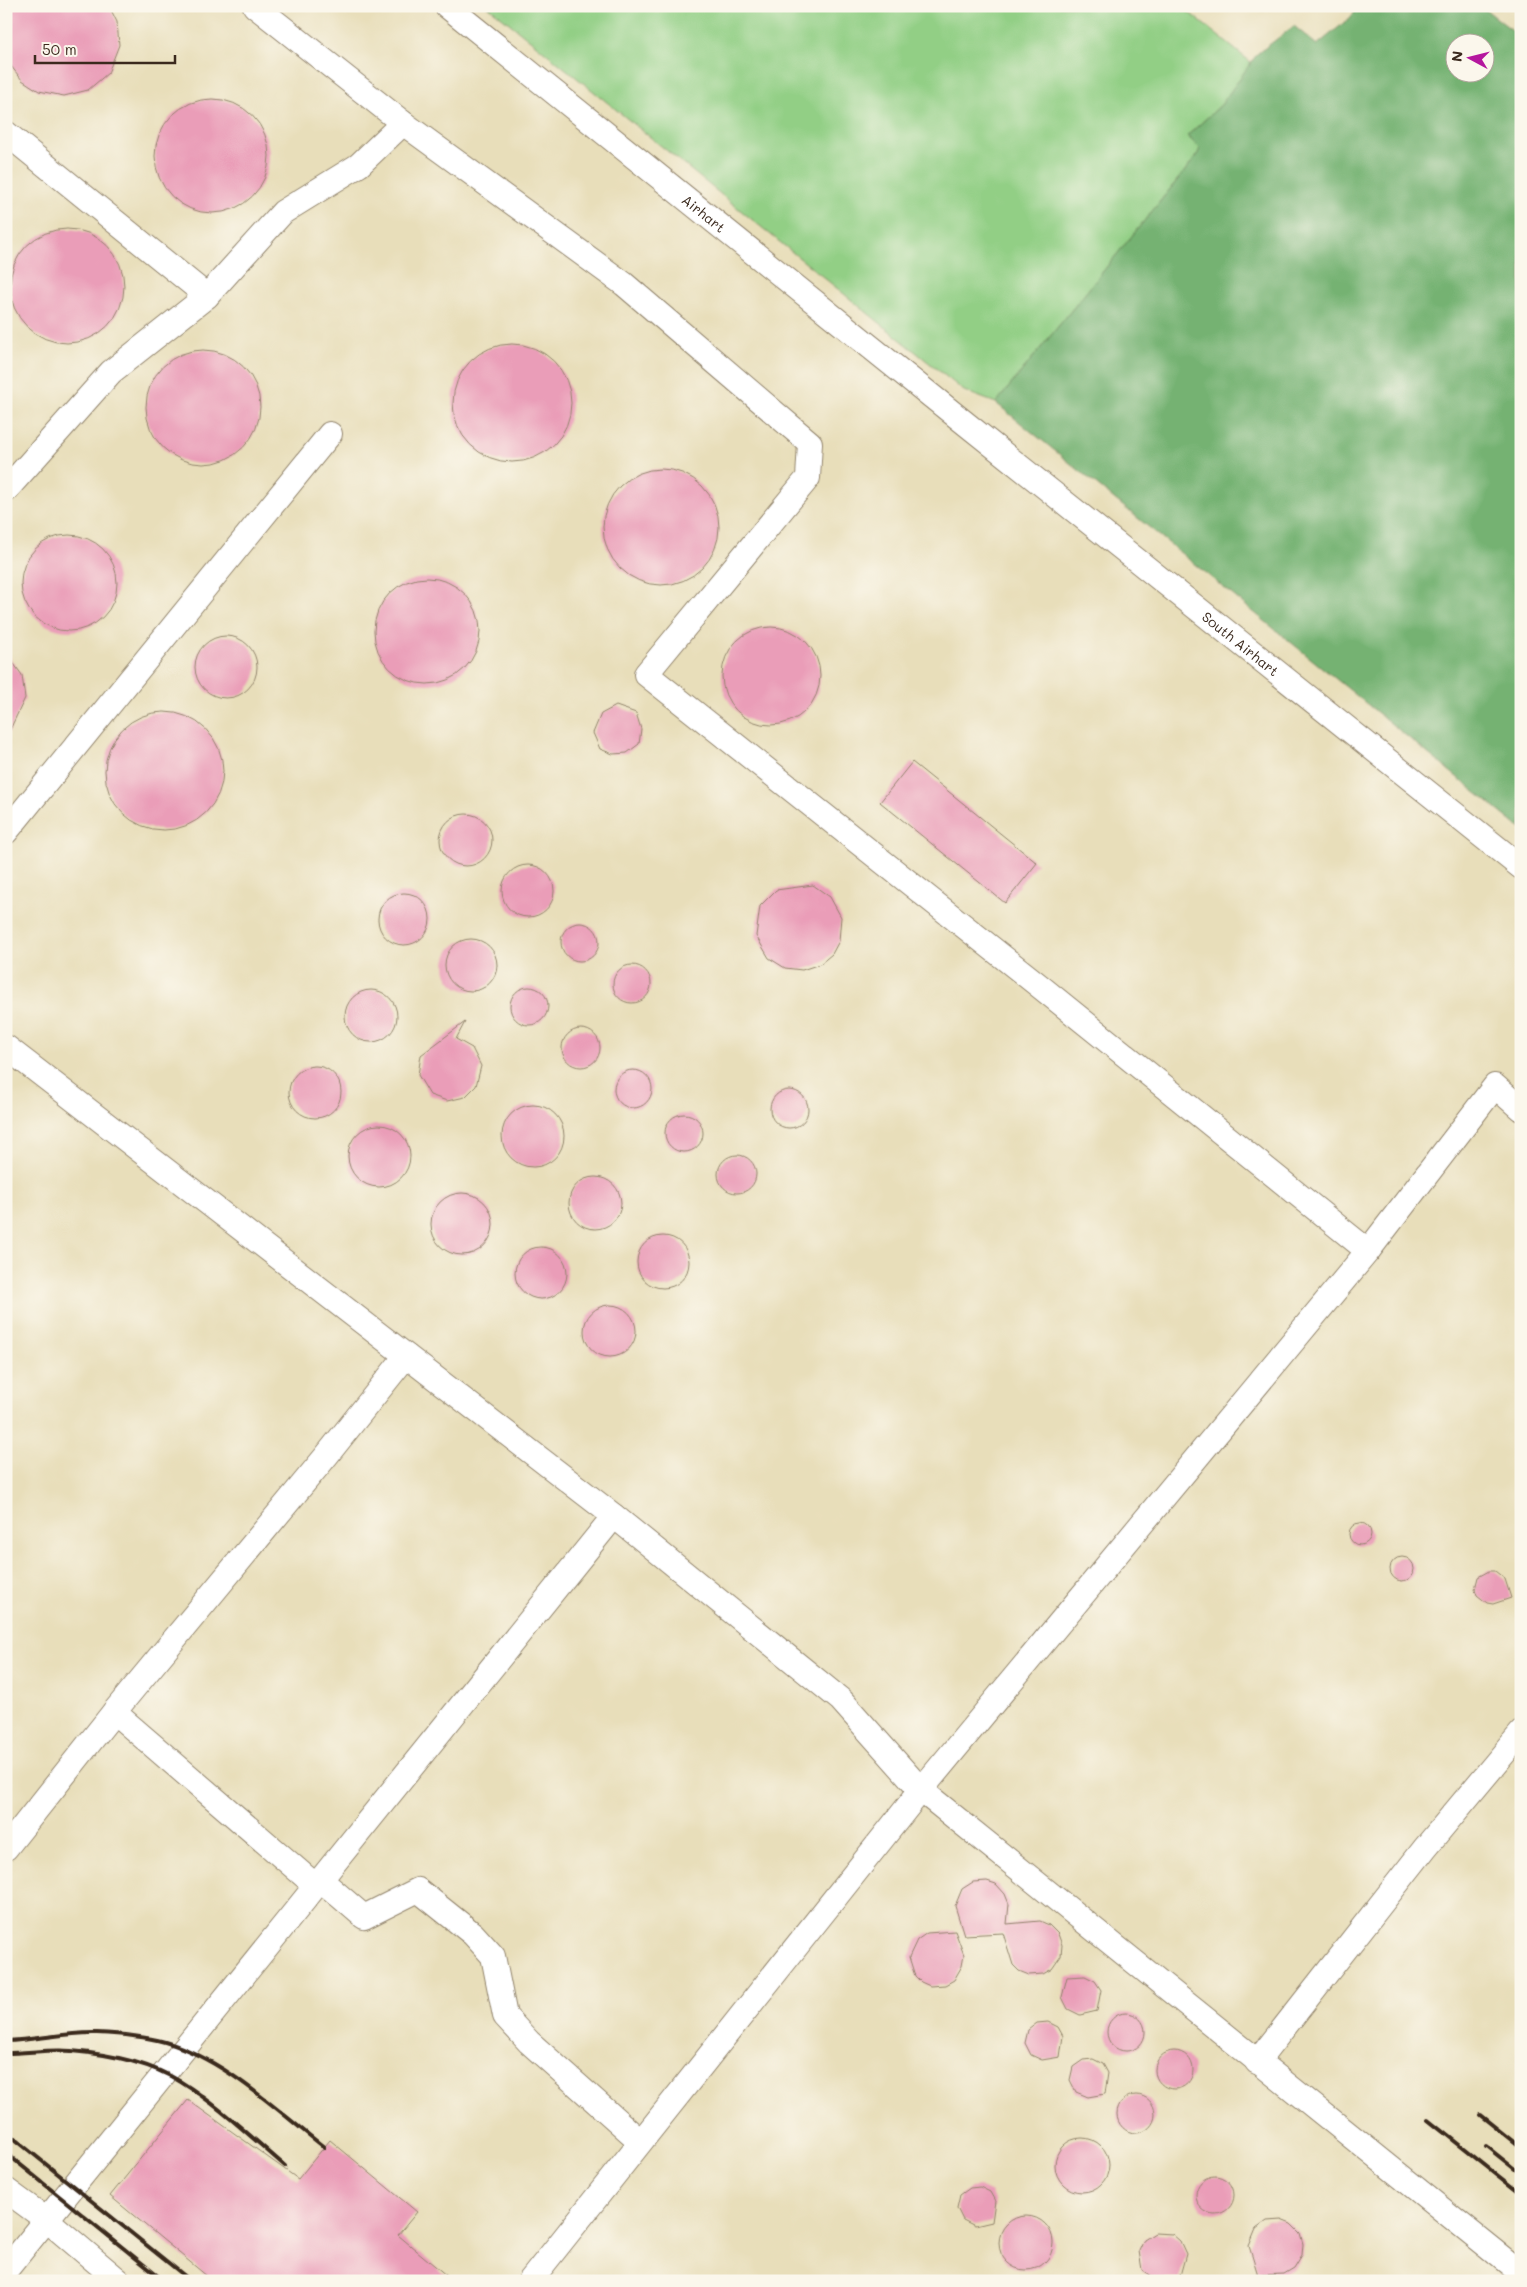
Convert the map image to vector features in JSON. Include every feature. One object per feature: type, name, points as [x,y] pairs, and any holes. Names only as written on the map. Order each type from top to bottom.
[{"type":"street","points":[[255,6],[403,123],[624,284],[810,443],[808,478],[646,674],[1042,988],[1368,1251]]},
{"type":"street","name":"Airhart","points":[[447,6],[960,419]]},
{"type":"street","points":[[6,490],[111,372],[207,296],[283,212],[359,165],[403,123]]},
{"type":"street","points":[[6,133],[207,296]]},
{"type":"street","name":"South Airhart","points":[[960,419],[1521,867]]},
{"type":"street","points":[[6,832],[330,434]]},
{"type":"street","points":[[6,1047],[614,1516],[841,1700],[921,1790],[1521,2273]]},
{"type":"street","points":[[530,2281],[640,2140],[921,1790],[1368,1251],[1495,1086],[1521,1109]]},
{"type":"street","points":[[6,1848],[114,1712],[327,1455],[406,1356]]},
{"type":"street","points":[[6,2270],[614,1516]]},
{"type":"street","points":[[114,1712],[318,1883],[364,1917],[418,1890],[438,1904],[472,1934],[493,1956],[504,2016],[530,2042],[640,2140]]},
{"type":"street","points":[[1257,2062],[1426,1848],[1521,1733]]},
{"type":"street","points":[[6,2190],[47,2220],[119,2281]]},
{"type":"green space","points":[[488,6],[1181,6],[1252,63],[1221,105],[1187,136],[1201,148],[1197,156],[996,403],[964,391]]},
{"type":"green space","points":[[1359,6],[1481,6],[1521,37],[1521,829],[996,403],[1197,156],[1200,148],[1187,136],[1221,105],[1257,54],[1294,26],[1317,45],[1350,18]]},
{"type":"building","points":[[14,6],[109,6],[117,22],[119,45],[108,73],[88,90],[64,96],[39,91],[22,80],[11,66],[6,45],[6,28]]},
{"type":"building","points":[[212,99],[234,104],[252,116],[264,134],[269,156],[264,178],[252,196],[234,208],[212,213],[190,208],[172,196],[160,178],[155,156],[160,134],[172,116],[190,104]]},
{"type":"building","points":[[67,229],[89,234],[107,246],[119,264],[124,286],[119,308],[107,326],[89,338],[67,343],[45,338],[27,326],[15,308],[10,286],[15,264],[27,246],[45,234]]},
{"type":"building","points":[[512,344],[535,348],[554,361],[567,380],[571,403],[567,426],[554,445],[535,458],[512,462],[489,458],[470,445],[457,426],[453,403],[457,380],[470,361],[489,348]]},
{"type":"building","points":[[203,350],[225,355],[243,367],[255,385],[260,407],[255,429],[243,447],[225,459],[203,464],[181,459],[163,447],[151,429],[146,407],[151,385],[163,367],[181,355]]},
{"type":"building","points":[[661,469],[683,473],[702,486],[715,505],[719,527],[715,549],[702,568],[683,581],[661,585],[639,581],[620,568],[607,549],[603,527],[607,505],[620,486],[639,473]]},
{"type":"building","points":[[69,535],[87,539],[103,549],[113,565],[117,583],[113,601],[103,617],[87,627],[69,631],[51,627],[35,617],[25,601],[21,583],[25,565],[35,549],[51,539]]},
{"type":"building","points":[[427,578],[447,582],[465,593],[476,611],[480,631],[476,651],[465,669],[447,680],[427,684],[407,680],[389,669],[378,651],[374,631],[378,611],[389,593],[407,582]]},
{"type":"building","points":[[771,627],[781,628],[798,635],[812,649],[819,666],[819,686],[812,703],[798,717],[781,724],[771,725],[761,724],[744,717],[730,703],[723,686],[722,676],[723,666],[730,649],[744,635],[761,628]]},
{"type":"building","points":[[226,636],[243,641],[248,645],[252,650],[257,667],[252,684],[248,689],[243,693],[226,698],[209,693],[204,689],[200,684],[195,667],[200,650],[204,645],[209,641]]},
{"type":"building","points":[[6,653],[22,675],[25,698],[6,738]]},
{"type":"building","points":[[616,706],[636,713],[641,729],[639,744],[627,753],[613,754],[600,749],[593,733],[601,714]]},
{"type":"building","points":[[164,712],[187,717],[206,729],[218,748],[223,771],[218,794],[206,813],[187,825],[164,830],[141,825],[122,813],[110,794],[105,771],[110,748],[122,729],[141,717]]},
{"type":"building","points":[[912,762],[1037,863],[1005,903],[880,802]]},
{"type":"building","points":[[466,814],[480,818],[488,826],[492,840],[488,854],[480,862],[466,866],[452,862],[444,854],[440,840],[444,826],[452,818]]},
{"type":"building","points":[[528,865],[542,869],[550,877],[554,891],[550,905],[542,913],[528,917],[514,913],[506,905],[502,891],[506,877],[514,869]]},
{"type":"building","points":[[813,885],[830,897],[841,917],[839,941],[832,954],[820,964],[802,970],[785,968],[769,958],[756,936],[760,906],[776,890]]},
{"type":"building","points":[[404,893],[418,897],[426,905],[430,919],[426,933],[418,941],[404,945],[390,941],[382,933],[378,919],[382,905],[390,897]]},
{"type":"building","points":[[580,923],[593,929],[599,942],[593,955],[580,961],[567,955],[561,942],[567,929]]},
{"type":"building","points":[[471,939],[485,943],[493,951],[497,965],[493,979],[485,987],[471,991],[457,987],[449,979],[445,965],[449,951],[457,943]]},
{"type":"building","points":[[632,965],[639,966],[645,971],[650,977],[650,991],[645,997],[639,1002],[632,1003],[625,1002],[619,997],[614,991],[613,984],[614,977],[619,971],[625,966]]},
{"type":"building","points":[[529,987],[536,988],[542,993],[547,999],[547,1013],[542,1019],[536,1024],[529,1025],[522,1024],[516,1019],[511,1013],[510,1006],[511,999],[516,993],[522,988]]},
{"type":"building","points":[[371,990],[385,994],[393,1002],[397,1016],[393,1030],[385,1038],[371,1042],[357,1038],[349,1030],[345,1016],[349,1002],[357,994]]},
{"type":"building","points":[[465,1022],[456,1039],[472,1048],[481,1066],[476,1086],[465,1097],[447,1101],[430,1095],[418,1075],[421,1055]]},
{"type":"building","points":[[581,1029],[588,1030],[594,1035],[599,1041],[599,1055],[594,1061],[588,1066],[581,1067],[574,1066],[568,1061],[563,1055],[562,1048],[563,1041],[568,1035],[574,1030]]},
{"type":"building","points":[[315,1066],[329,1070],[337,1078],[341,1092],[337,1106],[329,1114],[315,1118],[301,1114],[293,1106],[289,1092],[293,1078],[301,1070]]},
{"type":"building","points":[[633,1070],[640,1071],[646,1076],[651,1082],[651,1096],[646,1102],[640,1107],[633,1108],[626,1107],[620,1102],[615,1096],[614,1089],[615,1082],[620,1076],[626,1071]]},
{"type":"building","points":[[789,1090],[796,1091],[802,1096],[807,1102],[807,1116],[802,1122],[796,1127],[789,1128],[782,1127],[776,1122],[771,1116],[770,1109],[771,1102],[776,1096],[782,1091]]},
{"type":"building","points":[[533,1105],[550,1110],[555,1114],[559,1119],[564,1136],[559,1153],[555,1158],[550,1162],[533,1167],[516,1162],[511,1158],[507,1153],[502,1136],[507,1119],[511,1114],[516,1110]]},
{"type":"building","points":[[684,1114],[691,1115],[697,1120],[702,1126],[702,1140],[697,1146],[691,1151],[684,1152],[677,1151],[671,1146],[666,1140],[665,1133],[666,1126],[671,1120],[677,1115]]},
{"type":"building","points":[[379,1125],[391,1128],[401,1134],[407,1144],[410,1156],[407,1168],[401,1178],[391,1184],[379,1187],[367,1184],[357,1178],[351,1168],[348,1156],[351,1144],[357,1134],[367,1128]]},
{"type":"building","points":[[737,1155],[744,1156],[750,1161],[755,1167],[755,1181],[750,1187],[744,1192],[737,1193],[730,1192],[724,1187],[719,1181],[718,1174],[719,1167],[724,1161],[730,1156]]},
{"type":"building","points":[[595,1177],[609,1181],[617,1189],[621,1203],[617,1217],[609,1225],[595,1229],[581,1225],[573,1217],[569,1203],[573,1189],[581,1181]]},
{"type":"building","points":[[462,1193],[479,1198],[484,1202],[488,1207],[493,1224],[488,1241],[484,1246],[479,1250],[462,1255],[445,1250],[440,1246],[436,1241],[431,1224],[436,1207],[440,1202],[445,1198]]},
{"type":"building","points":[[663,1236],[677,1240],[685,1248],[689,1262],[685,1276],[677,1284],[663,1288],[649,1284],[641,1276],[637,1262],[641,1248],[649,1240]]},
{"type":"building","points":[[541,1247],[555,1251],[563,1259],[567,1273],[563,1287],[555,1295],[541,1299],[527,1295],[519,1287],[515,1273],[519,1259],[527,1251]]},
{"type":"building","points":[[610,1305],[624,1309],[632,1317],[636,1331],[632,1345],[624,1353],[610,1357],[596,1353],[588,1345],[584,1331],[588,1317],[596,1309]]},
{"type":"building","points":[[1360,1523],[1368,1526],[1371,1534],[1368,1542],[1360,1545],[1352,1542],[1349,1534],[1352,1526]]},
{"type":"building","points":[[1402,1557],[1407,1558],[1413,1564],[1413,1574],[1407,1580],[1402,1581],[1397,1580],[1391,1574],[1390,1569],[1391,1564],[1397,1558]]},
{"type":"building","points":[[1489,1571],[1495,1571],[1505,1579],[1511,1598],[1493,1604],[1487,1603],[1477,1595],[1475,1589],[1478,1577]]},
{"type":"building","points":[[987,1881],[996,1884],[1005,1894],[1009,1904],[1007,1924],[1040,1921],[1049,1925],[1058,1934],[1062,1945],[1061,1956],[1052,1969],[1043,1974],[1029,1975],[1019,1971],[1013,1965],[1003,1933],[964,1935],[955,1906],[962,1889],[973,1882]]},
{"type":"building","points":[[955,1931],[964,1955],[962,1966],[954,1980],[945,1985],[930,1986],[921,1982],[915,1976],[909,1957],[917,1940],[927,1933]]},
{"type":"building","points":[[1085,1976],[1095,1981],[1101,1990],[1097,2011],[1080,2015],[1068,2009],[1062,1997],[1067,1977]]},
{"type":"building","points":[[1126,2013],[1139,2019],[1145,2032],[1139,2045],[1126,2051],[1113,2045],[1107,2032],[1113,2019]]},
{"type":"building","points":[[1048,2022],[1058,2027],[1063,2036],[1060,2057],[1042,2060],[1031,2055],[1025,2043],[1028,2030],[1037,2023]]},
{"type":"building","points":[[1174,2051],[1187,2057],[1193,2070],[1187,2083],[1174,2089],[1161,2083],[1155,2070],[1161,2057]]},
{"type":"building","points":[[1093,2059],[1103,2064],[1108,2073],[1105,2094],[1088,2097],[1076,2092],[1070,2080],[1073,2067],[1083,2060]]},
{"type":"building","points":[[1136,2095],[1149,2101],[1155,2114],[1149,2127],[1136,2133],[1123,2127],[1117,2114],[1123,2101]]},
{"type":"building","points":[[188,2100],[298,2179],[330,2140],[417,2212],[398,2235],[453,2281],[213,2281],[110,2196]]},
{"type":"building","points":[[1082,2138],[1092,2140],[1101,2146],[1107,2155],[1109,2165],[1107,2175],[1101,2184],[1092,2190],[1082,2192],[1072,2190],[1063,2184],[1057,2175],[1055,2165],[1057,2155],[1063,2146],[1072,2140]]},
{"type":"building","points":[[1215,2176],[1228,2182],[1234,2195],[1228,2208],[1215,2214],[1202,2208],[1196,2195],[1202,2182]]},
{"type":"building","points":[[980,2187],[990,2192],[995,2201],[992,2222],[975,2226],[963,2220],[957,2208],[960,2195],[970,2188]]},
{"type":"building","points":[[1026,2216],[1036,2218],[1045,2224],[1051,2233],[1053,2243],[1051,2253],[1045,2262],[1036,2268],[1026,2270],[1016,2268],[1007,2262],[1001,2253],[999,2243],[1001,2233],[1007,2224],[1016,2218]]},
{"type":"building","points":[[1281,2220],[1291,2224],[1300,2233],[1303,2244],[1302,2255],[1294,2268],[1284,2274],[1258,2275],[1249,2246],[1256,2229],[1267,2221]]},
{"type":"building","points":[[1155,2233],[1172,2234],[1180,2241],[1186,2254],[1179,2279],[1155,2279],[1142,2270],[1139,2251],[1144,2240]]},
{"type":"railway","points":[[6,2041],[97,2033],[148,2038],[165,2042],[187,2050],[229,2073],[324,2147]]},
{"type":"railway","points":[[6,2053],[55,2050],[85,2052],[128,2060],[156,2069],[195,2091],[285,2166]]},
{"type":"railway","points":[[1481,2115],[1521,2147]]},
{"type":"railway","points":[[1428,2120],[1521,2194]]},
{"type":"railway","points":[[6,2132],[191,2281]]},
{"type":"railway","points":[[1486,2146],[1521,2174]]},
{"type":"railway","points":[[6,2153],[164,2281]]}]
